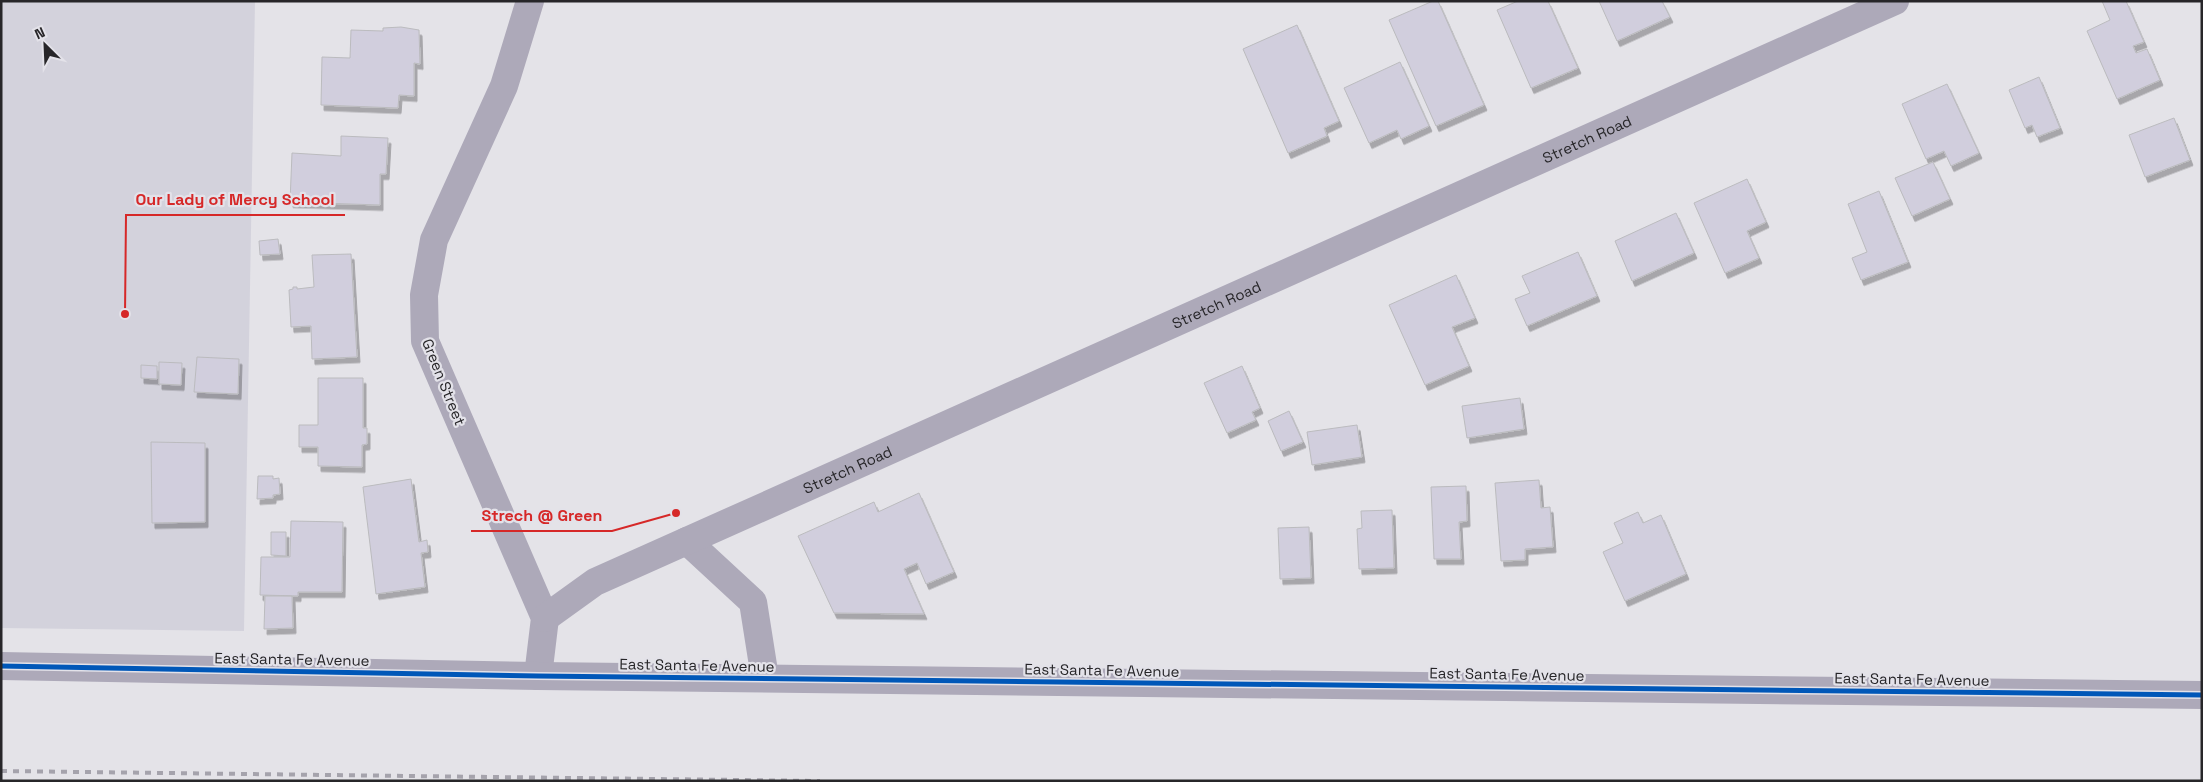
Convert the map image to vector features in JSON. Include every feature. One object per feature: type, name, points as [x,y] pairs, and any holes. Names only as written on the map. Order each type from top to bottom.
[{"type":"street","name":"Green Street","points":[[530,1],[504,86],[434,240],[424,295],[425,342],[545,618]]},
{"type":"street","name":"Stretch Road","points":[[545,618],[595,582],[1895,1]]},
{"type":"street","points":[[687,541],[754,602],[765,678]]},
{"type":"street","points":[[538,676],[545,618]]},
{"type":"street","name":"East Santa Fe Avenue","points":[[1,666],[538,676],[2202,695]]},
{"type":"shaded area","points":[[1,1],[255,1],[244,631],[1,628]]},
{"type":"building","points":[[1433,1],[1438,1],[1484,105],[1436,126],[1389,20]]},
{"type":"building","points":[[1518,1],[1548,1],[1578,68],[1531,88],[1497,10]]},
{"type":"building","points":[[1599,1],[1662,1],[1670,17],[1617,41]]},
{"type":"building","points":[[2102,1],[2126,1],[2144,42],[2133,46],[2136,53],[2147,49],[2160,80],[2117,99],[2087,31],[2110,20]]},
{"type":"building","points":[[1297,25],[1339,121],[1324,128],[1327,136],[1288,153],[1243,49]]},
{"type":"building","points":[[401,27],[419,30],[420,64],[414,63],[414,96],[399,95],[398,108],[321,105],[322,57],[350,58],[351,30],[383,31],[383,28]]},
{"type":"building","points":[[1400,62],[1429,126],[1401,139],[1397,130],[1369,143],[1344,88]]},
{"type":"building","points":[[2039,77],[2060,128],[2037,137],[2032,125],[2025,128],[2009,90]]},
{"type":"building","points":[[1947,84],[1979,153],[1951,166],[1944,151],[1926,159],[1902,104]]},
{"type":"building","points":[[2174,118],[2190,160],[2145,177],[2129,135]]},
{"type":"building","points":[[341,136],[388,138],[386,174],[380,174],[380,205],[290,202],[292,153],[341,156]]},
{"type":"building","points":[[1933,162],[1950,199],[1912,216],[1895,178]]},
{"type":"building","points":[[1747,179],[1766,222],[1747,231],[1759,258],[1725,273],[1694,203]]},
{"type":"building","points":[[1879,191],[1908,262],[1861,280],[1852,258],[1867,252],[1848,204]]},
{"type":"building","points":[[1676,213],[1694,253],[1632,281],[1615,241]]},
{"type":"building","points":[[278,239],[280,254],[260,255],[259,241]]},
{"type":"building","points":[[1578,252],[1597,296],[1527,326],[1515,299],[1530,293],[1522,276]]},
{"type":"building","points":[[351,254],[357,357],[312,359],[311,326],[291,327],[289,290],[293,289],[293,287],[297,287],[297,289],[314,287],[312,255]]},
{"type":"building","points":[[1456,275],[1475,318],[1452,327],[1469,366],[1425,385],[1389,305]]},
{"type":"building","points":[[197,357],[239,359],[238,394],[194,392]]},
{"type":"building","points":[[159,362],[182,363],[181,385],[159,384]]},
{"type":"building","points":[[141,365],[157,366],[157,379],[141,378]]},
{"type":"building","points":[[1242,366],[1260,408],[1252,412],[1256,420],[1227,433],[1204,383]]},
{"type":"building","points":[[318,378],[363,378],[363,428],[367,428],[367,444],[362,445],[362,467],[318,466],[318,447],[299,447],[299,425],[318,425]]},
{"type":"building","points":[[1520,398],[1524,429],[1467,438],[1462,406]]},
{"type":"building","points":[[1289,411],[1303,442],[1281,451],[1268,421]]},
{"type":"building","points":[[1357,425],[1362,457],[1312,465],[1307,432]]},
{"type":"building","points":[[151,442],[205,443],[205,522],[152,523]]},
{"type":"building","points":[[258,476],[273,476],[273,479],[279,478],[280,494],[273,495],[273,498],[257,499]]},
{"type":"building","points":[[411,479],[419,542],[427,540],[428,552],[421,553],[425,587],[376,594],[363,487]]},
{"type":"building","points":[[1539,480],[1541,508],[1550,507],[1553,547],[1525,549],[1525,560],[1501,561],[1495,483]]},
{"type":"building","points":[[1466,486],[1467,521],[1459,522],[1461,559],[1434,559],[1431,487]]},
{"type":"building","points":[[919,493],[954,572],[926,584],[917,563],[904,569],[924,614],[834,613],[798,536],[874,502],[878,512]]},
{"type":"building","points":[[1392,510],[1394,568],[1359,569],[1357,529],[1362,528],[1361,511]]},
{"type":"building","points":[[1638,512],[1643,523],[1661,515],[1686,574],[1625,601],[1603,552],[1623,543],[1614,523]]},
{"type":"building","points":[[291,521],[343,522],[342,592],[298,592],[298,596],[260,595],[261,557],[290,557]]},
{"type":"building","points":[[1309,527],[1311,578],[1280,579],[1278,528]]},
{"type":"building","points":[[271,532],[286,532],[286,556],[271,555]]},
{"type":"building","points":[[265,596],[292,596],[293,628],[264,629]]},
{"type":"railway","points":[[1,771],[820,781]]},
{"type":"cycle path","points":[[1,666],[538,676],[2202,695]]},
{"type":"place","name":"Our Lady of Mercy School","points":[[125,314]]},
{"type":"place","name":"Strech @ Green","points":[[676,513]]}]
